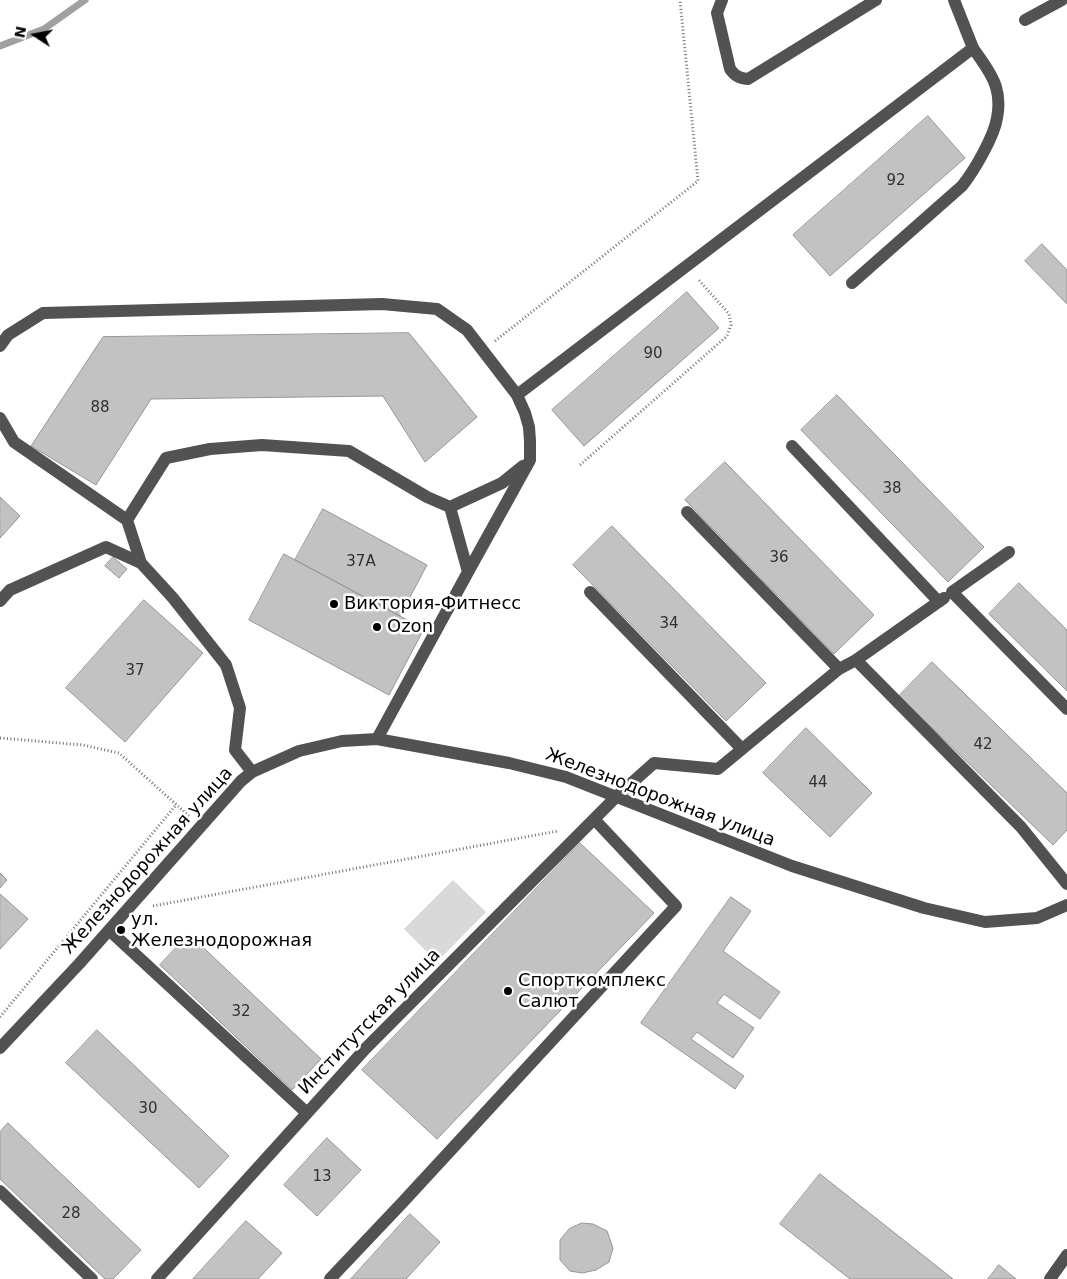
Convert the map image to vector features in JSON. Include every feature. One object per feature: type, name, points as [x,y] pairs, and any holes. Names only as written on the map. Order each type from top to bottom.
[{"type":"street","points":[[722,0],[717,13],[730,69],[740,78],[748,79],[876,0]]},
{"type":"street","points":[[852,283],[962,186],[971,174],[993,132],[997,118],[997,88],[993,78],[973,48],[954,0]]},
{"type":"street","points":[[1025,20],[1062,0]]},
{"type":"street","points":[[517,395],[973,48]]},
{"type":"street","points":[[0,346],[8,335],[43,313],[382,304],[437,309],[467,330],[517,395],[529,427],[530,460],[377,738]]},
{"type":"street","points":[[0,418],[14,442],[127,520],[141,563]]},
{"type":"street","points":[[127,520],[166,458],[210,449],[262,445],[348,451],[427,497],[450,507],[502,483],[530,460]]},
{"type":"street","points":[[792,446],[939,602]]},
{"type":"street","points":[[450,507],[468,572]]},
{"type":"street","points":[[687,512],[839,669]]},
{"type":"street","points":[[0,601],[10,590],[106,547],[141,563],[173,598],[226,665],[240,708],[235,750],[252,772]]},
{"type":"street","name":"Институтская улица","points":[[157,1279],[366,1048],[616,797],[654,763],[718,769],[839,669],[856,660],[1009,552]]},
{"type":"street","points":[[590,592],[742,749]]},
{"type":"street","points":[[952,592],[1067,709]]},
{"type":"street","points":[[856,660],[1021,827],[1067,884]]},
{"type":"street","name":"Железнодорожная улица","points":[[0,1048],[252,772],[299,751],[342,741],[377,738],[509,763],[566,777],[792,866],[924,908],[985,922],[1037,918],[1067,905]]},
{"type":"street","points":[[330,1279],[676,906],[594,820]]},
{"type":"street","points":[[109,930],[307,1113]]},
{"type":"street","points":[[0,1192],[92,1279]]},
{"type":"street","points":[[1050,1279],[1067,1255]]},
{"type":"path","points":[[483,350],[698,181],[680,0]]},
{"type":"path","points":[[580,465],[727,336],[730,331],[732,325],[729,314],[686,266]]},
{"type":"path","points":[[0,738],[83,745],[119,753],[201,827]]},
{"type":"path","points":[[0,1017],[176,804]]},
{"type":"path","points":[[150,907],[552,831],[583,830]]},
{"type":"shaded area","points":[[453,880],[486,912],[437,962],[404,929]]},
{"type":"building","points":[[928,116],[965,158],[830,276],[793,235]]},
{"type":"building","points":[[1042,244],[1067,270],[1067,304],[1025,261]]},
{"type":"building","points":[[687,292],[719,328],[584,446],[552,410]]},
{"type":"building","points":[[409,333],[477,417],[425,462],[383,396],[151,399],[96,485],[31,446],[103,337]]},
{"type":"building","points":[[837,395],[984,547],[948,582],[801,430]]},
{"type":"building","points":[[725,462],[874,615],[834,654],[685,500]]},
{"type":"building","points":[[0,497],[20,516],[0,538]]},
{"type":"building","points":[[323,509],[427,565],[400,616],[295,560]]},
{"type":"building","points":[[612,526],[766,683],[726,721],[573,565]]},
{"type":"building","points":[[284,554],[424,629],[389,695],[249,620]]},
{"type":"building","points":[[113,557],[127,569],[119,578],[105,566]]},
{"type":"building","points":[[1019,583],[1067,630],[1067,691],[989,614]]},
{"type":"building","points":[[144,600],[203,653],[125,742],[66,688]]},
{"type":"building","points":[[932,662],[1067,793],[1067,830],[1053,845],[899,696]]},
{"type":"building","points":[[806,728],[872,793],[830,837],[763,773]]},
{"type":"building","name":"Спорткомплекс Салют","points":[[580,843],[654,913],[437,1139],[362,1070]]},
{"type":"building","points":[[0,873],[7,880],[0,888]]},
{"type":"building","points":[[0,894],[28,919],[0,949]]},
{"type":"building","points":[[731,897],[751,911],[723,951],[780,992],[760,1019],[724,994],[717,1003],[754,1028],[733,1058],[697,1032],[691,1039],[744,1076],[735,1089],[641,1023]]},
{"type":"building","points":[[189,934],[321,1059],[292,1090],[160,965]]},
{"type":"building","points":[[97,1030],[229,1156],[199,1188],[66,1063]]},
{"type":"building","points":[[8,1123],[141,1250],[113,1279],[105,1279],[0,1179],[0,1132]]},
{"type":"building","points":[[327,1138],[361,1170],[317,1216],[284,1185]]},
{"type":"building","points":[[820,1174],[953,1279],[850,1279],[780,1224]]},
{"type":"building","points":[[410,1214],[440,1242],[406,1279],[351,1279]]},
{"type":"building","points":[[246,1221],[282,1253],[258,1279],[193,1279]]},
{"type":"building","points":[[582,1223],[593,1224],[607,1231],[613,1248],[609,1262],[596,1270],[582,1273],[570,1271],[560,1260],[560,1240],[569,1229]]},
{"type":"building","points":[[999,1265],[1016,1279],[988,1279]]},
{"type":"waterway","points":[[0,46],[44,29],[85,0]]},
{"type":"place","name":"Виктория-Фитнесс","points":[[334,604]]},
{"type":"place","name":"Ozon","points":[[377,627]]},
{"type":"place","name":"ул. Железнодорожная","points":[[121,930]]},
{"type":"place","name":"Спорткомплекс Салют","points":[[508,991]]}]
